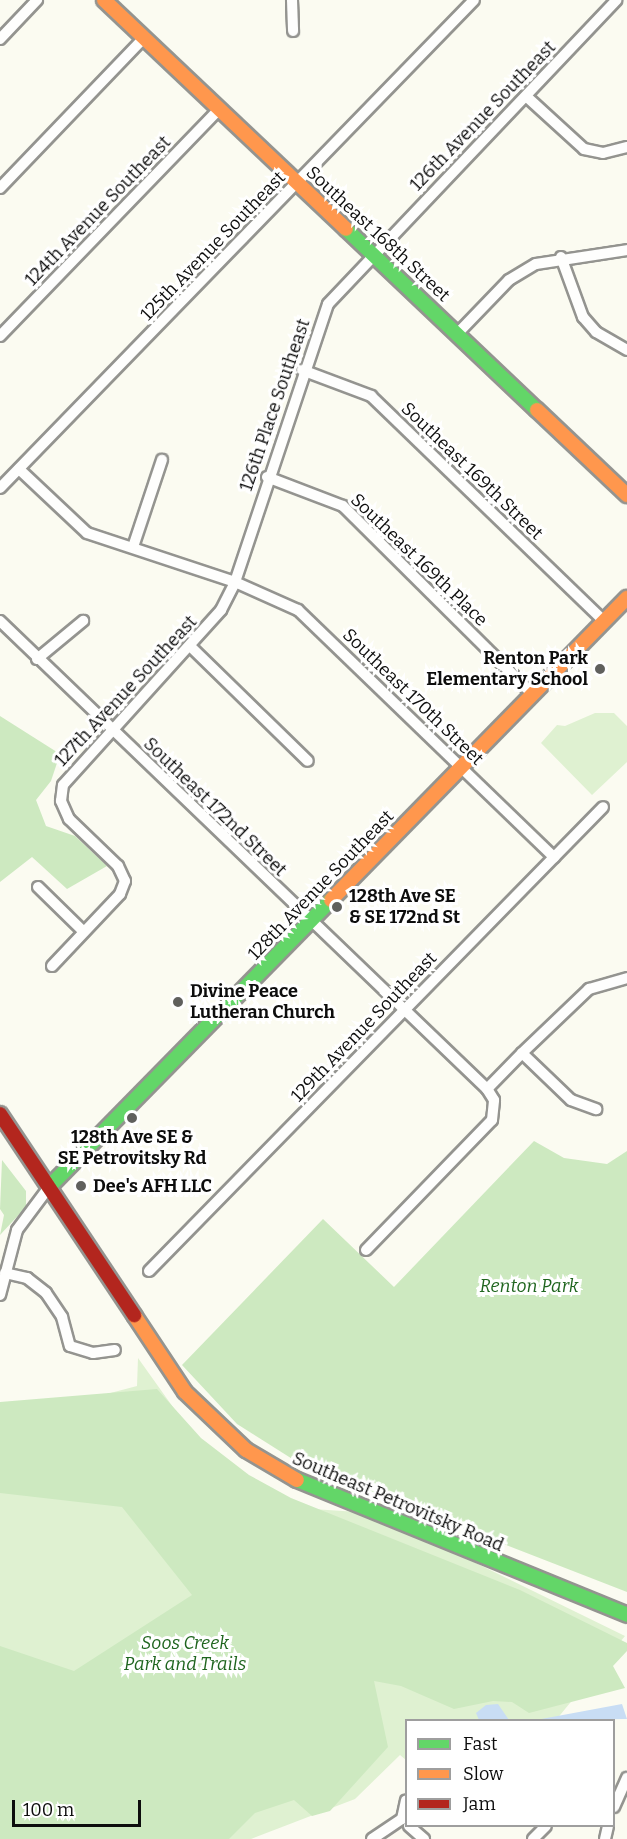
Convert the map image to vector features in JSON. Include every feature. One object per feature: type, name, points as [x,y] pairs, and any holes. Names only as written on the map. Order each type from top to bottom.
[{"type":"street","points":[[0,39],[37,0]]},
{"type":"street","name":"Southeast 168th Street","points":[[104,0],[627,495]]},
{"type":"street","points":[[292,0],[293,31]]},
{"type":"street","name":"125th Avenue Southeast","points":[[0,488],[474,0]]},
{"type":"street","name":"126th Avenue Southeast","points":[[372,254],[527,97],[616,0]]},
{"type":"street","points":[[0,188],[144,38]]},
{"type":"street","points":[[527,97],[575,143],[597,152],[622,149]]},
{"type":"street","name":"124th Avenue Southeast","points":[[0,336],[219,109]]},
{"type":"street","points":[[457,334],[509,280],[536,264],[561,257],[627,250]]},
{"type":"street","name":"126th Place Southeast","points":[[235,582],[302,369],[328,304],[372,254]]},
{"type":"street","points":[[561,257],[583,317],[596,332],[627,350]]},
{"type":"street","name":"Southeast 169th Street","points":[[302,369],[370,396],[604,621]]},
{"type":"street","points":[[133,547],[162,460]]},
{"type":"street","name":"Southeast 170th Street","points":[[18,469],[78,527],[235,582],[298,610],[554,857]]},
{"type":"street","name":"Southeast 169th Place","points":[[267,477],[343,506],[532,694]]},
{"type":"street","name":"127th Avenue Southeast","points":[[52,966],[120,894],[125,881],[118,866],[69,819],[61,794],[68,775],[212,623],[235,582]]},
{"type":"street","name":"128th Avenue Southeast","points":[[0,1295],[17,1230],[50,1187],[627,598]]},
{"type":"street","name":"Southeast 172nd Street","points":[[0,621],[402,1011],[487,1089]]},
{"type":"street","points":[[37,658],[83,621]]},
{"type":"street","points":[[191,647],[308,761]]},
{"type":"street","name":"129th Avenue Southeast","points":[[149,1271],[603,807]]},
{"type":"street","points":[[38,887],[84,932]]},
{"type":"street","points":[[366,1250],[492,1120],[494,1100],[487,1089],[589,989],[627,978]]},
{"type":"street","points":[[522,1053],[571,1100],[596,1109]]},
{"type":"street","name":"Southeast Petrovitsky Road","points":[[0,1114],[185,1392],[246,1450],[307,1486],[627,1615]]},
{"type":"street","points":[[5,1274],[27,1278],[46,1293],[62,1317],[70,1346],[93,1353],[115,1350]]},
{"type":"street","points":[[615,1794],[627,1778]]},
{"type":"street","points":[[372,1839],[405,1823]]},
{"type":"street","points":[[410,1827],[424,1839]]},
{"type":"street","points":[[533,1839],[545,1827]]},
{"type":"green space","points":[[595,713],[614,713],[627,726],[627,762],[592,795],[541,743],[557,725],[565,726]]},
{"type":"green space","points":[[0,716],[60,754],[51,781],[36,800],[46,826],[75,836],[107,866],[67,889],[32,857],[0,882]]},
{"type":"green space","name":"Renton Park","points":[[534,1141],[564,1158],[607,1164],[627,1151],[627,1592],[305,1467],[237,1424],[182,1365],[323,1219],[394,1287]]},
{"type":"green space","points":[[2,1160],[26,1191],[26,1207],[0,1235],[4,1215],[0,1209]]},
{"type":"green space","name":"Soos Creek Park and Trails","points":[[138,1358],[190,1431],[253,1483],[312,1509],[374,1513],[625,1636],[557,1719],[405,1719],[405,1759],[400,1755],[355,1799],[251,1839],[0,1839],[0,1408],[99,1396],[137,1386]]},
{"type":"green space","name":"Soos Creek Park and Trails","points":[[157,1389],[201,1438],[249,1475],[291,1498],[520,1590],[627,1643],[627,1651],[613,1666],[625,1688],[529,1713],[512,1702],[493,1701],[454,1709],[401,1686],[374,1681],[388,1747],[330,1811],[312,1816],[294,1800],[255,1813],[229,1839],[0,1839],[0,1646],[74,1671],[192,1595],[122,1507],[0,1493],[0,1402]]},
{"type":"water","points":[[498,1704],[508,1719],[479,1719],[476,1713],[486,1705]]},
{"type":"water","points":[[622,1704],[627,1719],[615,1719],[541,1719]]},
{"type":"traffic: fast","points":[[346,229],[537,410]]},
{"type":"traffic: fast","points":[[49,1187],[331,900]]},
{"type":"traffic: fast","points":[[297,1480],[627,1615]]},
{"type":"traffic: slow","points":[[104,0],[346,229]]},
{"type":"traffic: slow","points":[[537,410],[627,495]]},
{"type":"traffic: slow","points":[[331,900],[627,598]]},
{"type":"traffic: slow","points":[[134,1315],[185,1392],[246,1450],[297,1480]]},
{"type":"traffic: jam","points":[[0,1114],[134,1315]]},
{"type":"place","name":"Renton Park Elementary School","points":[[600,669]]},
{"type":"place","name":"128th Ave SE & SE 172nd St","points":[[337,907]]},
{"type":"place","name":"Divine Peace Lutheran Church","points":[[178,1002]]},
{"type":"place","name":"128th Ave SE & SE Petrovitsky Rd","points":[[132,1118]]},
{"type":"place","name":"Dee's AFH LLC","points":[[81,1186]]}]
